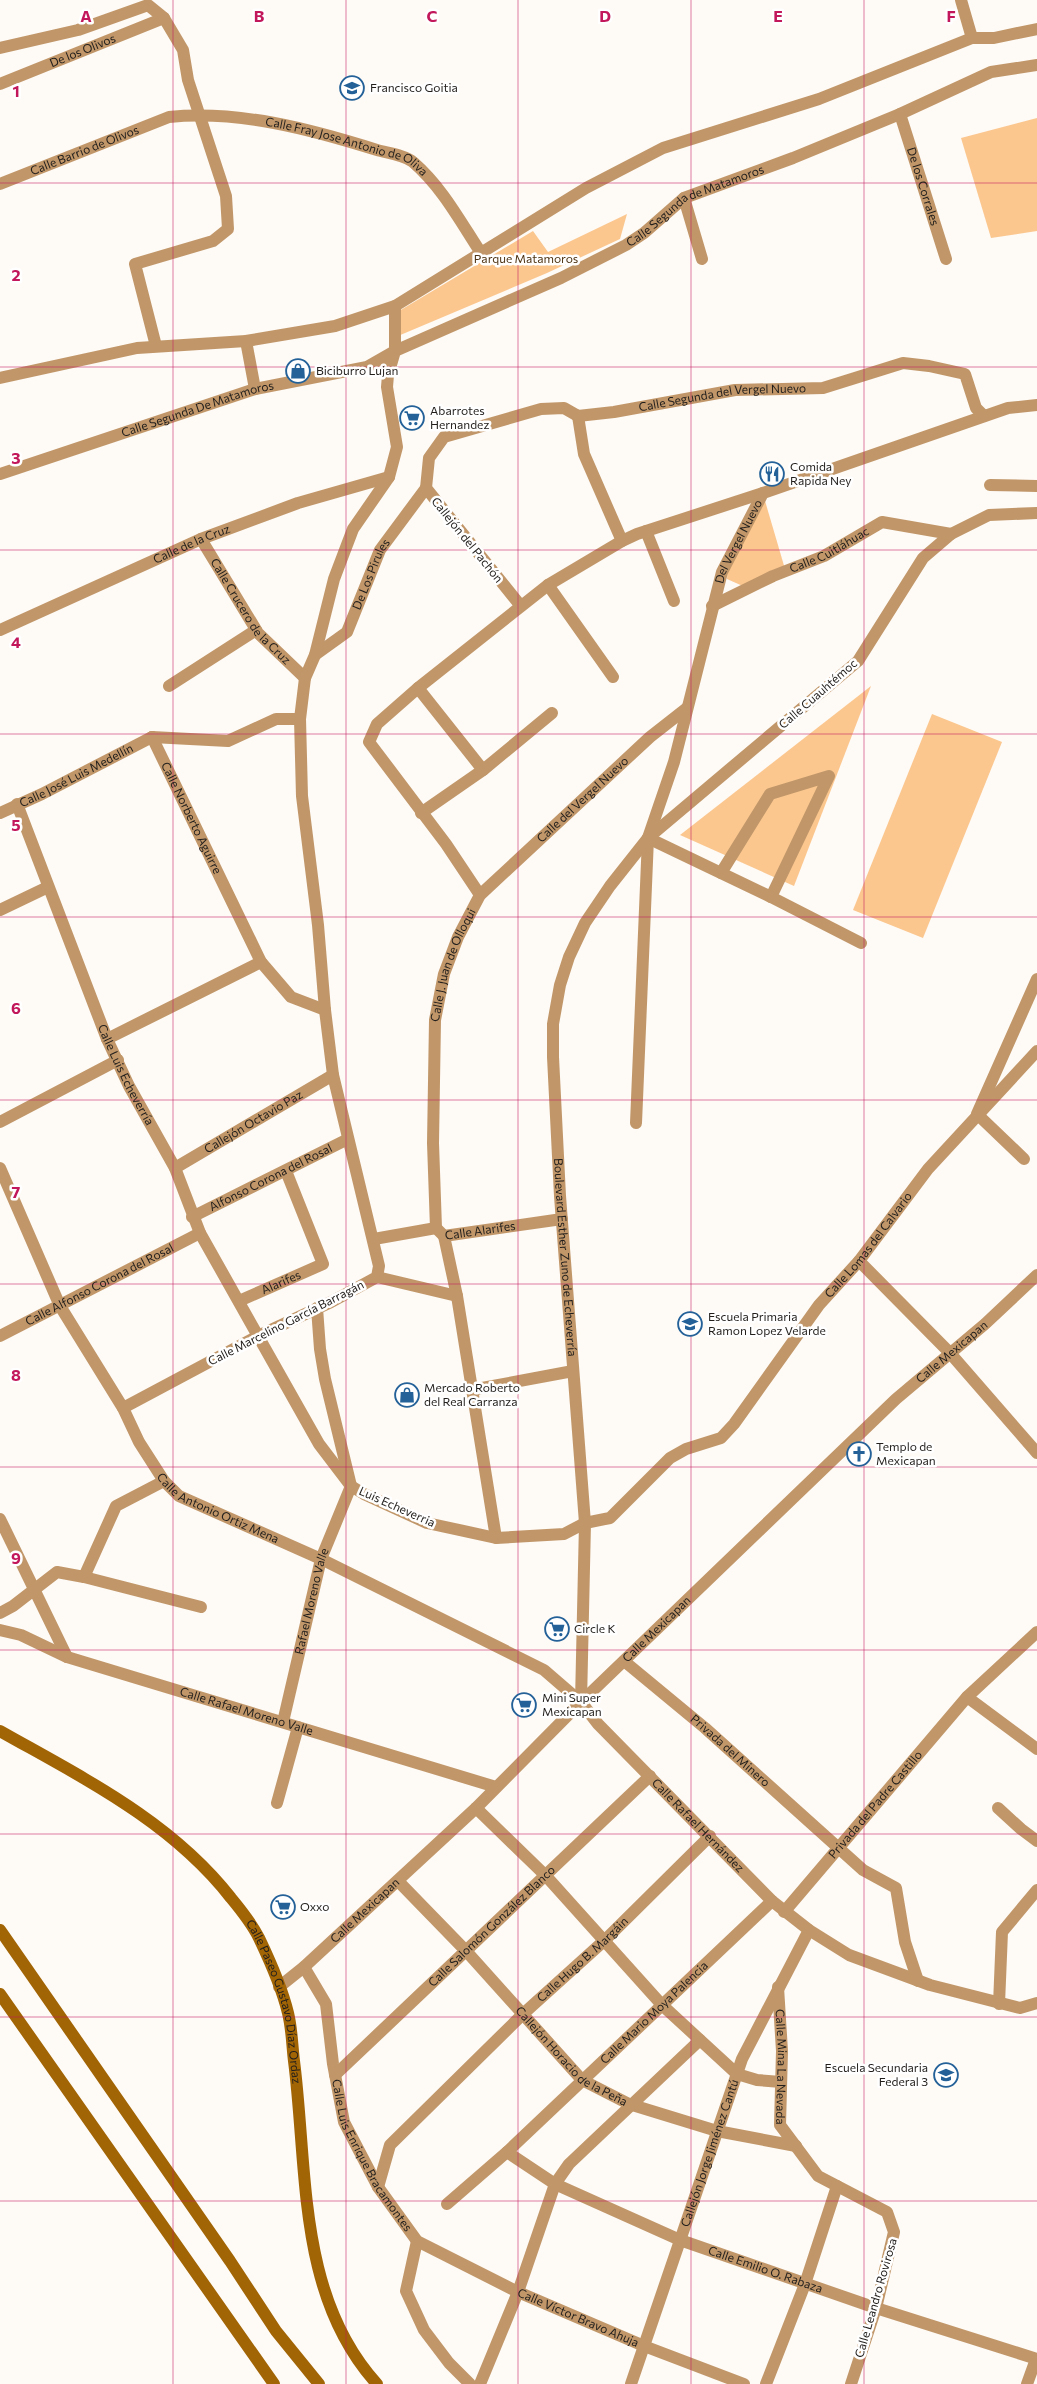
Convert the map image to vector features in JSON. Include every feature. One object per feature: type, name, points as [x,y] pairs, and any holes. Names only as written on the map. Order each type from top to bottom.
[{"type":"main road","name":"Calle Paseo Gustavo Díaz Ordaz","points":[[0,1731],[117,1798],[163,1831],[194,1856],[217,1880],[258,1937],[279,1987],[288,2015],[299,2100],[306,2190],[317,2270],[343,2335],[357,2358],[377,2384]]},
{"type":"main road","points":[[0,1930],[230,2261],[276,2332],[319,2384]]},
{"type":"main road","points":[[0,1994],[274,2384]]},
{"type":"street","points":[[961,0],[972,38]]},
{"type":"street","points":[[0,48],[78,30],[148,5],[164,18],[183,50],[188,80],[198,114],[226,196],[228,229],[212,241],[136,264],[156,346]]},
{"type":"street","name":"De los Olivos","points":[[0,84],[164,18]]},
{"type":"street","points":[[0,378],[137,348],[246,341],[336,326],[395,306],[586,188],[663,148],[820,99],[972,38],[994,38],[1037,29]]},
{"type":"street","name":"Calle Segunda de Matamoros","points":[[395,351],[561,278],[626,245],[644,233],[684,198],[793,158],[900,114],[992,72],[1037,65]]},
{"type":"street","name":"Calle Fray Jose Antonio de Oliva","points":[[169,117],[198,114],[247,118],[342,139],[411,160],[441,191],[481,253]]},
{"type":"street","name":"De los Corrales","points":[[900,114],[946,258]]},
{"type":"street","name":"Calle Barrio de Olivos","points":[[0,184],[169,117]]},
{"type":"street","points":[[684,198],[702,259]]},
{"type":"street","points":[[377,1277],[379,1266],[374,1239],[333,1075],[318,925],[302,796],[300,719],[305,678],[315,655],[334,579],[353,529],[389,476],[397,447],[387,387],[395,351],[395,306]]},
{"type":"street","points":[[246,341],[256,389]]},
{"type":"street","name":"Calle Segunda De Matamoros","points":[[0,474],[256,389],[367,367],[395,351]]},
{"type":"street","name":"Calle Segunda del Vergel Nuevo","points":[[438,443],[444,437],[541,409],[564,408],[578,416],[614,412],[735,390],[823,388],[903,363],[929,366],[966,374],[976,408],[984,416]]},
{"type":"street","name":"Del Vergel Nuevo","points":[[648,838],[674,762],[722,572],[763,493],[1008,408],[1037,405]]},
{"type":"street","points":[[578,416],[584,454],[622,541]]},
{"type":"street","name":"Callejón del Pachón","points":[[438,443],[429,458],[426,488],[520,605]]},
{"type":"street","name":"Calle de la Cruz","points":[[0,630],[200,539],[298,503],[389,476]]},
{"type":"street","points":[[990,485],[1037,486]]},
{"type":"street","name":"De Los Pirules","points":[[315,655],[348,632],[380,550],[426,488]]},
{"type":"street","points":[[483,770],[418,688],[520,605],[548,585],[622,541],[646,531],[763,493]]},
{"type":"street","name":"Calle Cuauhtémoc","points":[[648,838],[858,661],[923,558],[951,534],[989,515],[1037,513]]},
{"type":"street","name":"Calle Cuitláhuac","points":[[712,606],[773,576],[824,556],[882,522],[951,534]]},
{"type":"street","points":[[646,531],[674,601]]},
{"type":"street","name":"Calle Crucero de la Cruz","points":[[200,539],[256,630],[305,678]]},
{"type":"street","points":[[548,585],[613,677]]},
{"type":"street","points":[[169,686],[256,630]]},
{"type":"street","name":"Calle J. Juan de Olloqui","points":[[418,688],[377,724],[369,742],[446,844],[480,894],[467,917],[444,974],[435,1020],[433,1143],[440,1232],[457,1296],[496,1538]]},
{"type":"street","name":"Calle del Vergel Nuevo","points":[[480,894],[650,737],[687,708]]},
{"type":"street","points":[[421,813],[483,770],[552,713]]},
{"type":"street","points":[[152,737],[228,741],[276,719],[300,719]]},
{"type":"street","name":"Calle José Luis Medellín","points":[[0,813],[42,794],[152,737]]},
{"type":"street","name":"Calle Norberto Aguirre","points":[[152,737],[261,962],[291,997],[325,1010]]},
{"type":"street","points":[[721,873],[770,794],[829,776],[771,897]]},
{"type":"street","name":"Calle Luis Echeverría","points":[[17,804],[107,1039],[129,1086],[175,1168],[192,1217],[200,1233],[258,1336]]},
{"type":"street","points":[[636,1123],[648,838],[861,943]]},
{"type":"street","name":"Boulevard Esther Zuno de Echeverría","points":[[581,1702],[586,1523],[562,1219],[553,1057],[553,1024],[560,985],[569,957],[585,923],[610,886],[648,838]]},
{"type":"street","points":[[0,910],[48,887]]},
{"type":"street","points":[[107,1039],[261,962]]},
{"type":"street","points":[[1024,1159],[977,1114],[1037,979]]},
{"type":"street","name":"Calle Lomas del Calvario","points":[[586,1523],[610,1518],[670,1458],[686,1449],[721,1438],[734,1424],[818,1305],[859,1261],[928,1169],[1037,1051]]},
{"type":"street","points":[[0,1122],[118,1060]]},
{"type":"street","name":"Callejón Octavio Paz","points":[[175,1168],[333,1075]]},
{"type":"street","name":"Alfonso Corona del Rosal","points":[[192,1217],[348,1139]]},
{"type":"street","name":"Calle Antonio Ortiz Mena","points":[[0,1168],[60,1306],[123,1408],[139,1442],[164,1481],[180,1496],[321,1559],[544,1670],[581,1702]]},
{"type":"street","name":"Alarifes","points":[[239,1302],[323,1264],[286,1171]]},
{"type":"street","name":"Calle Alarifes","points":[[374,1239],[562,1219]]},
{"type":"street","name":"Calle Alfonso Corona del Rosal","points":[[0,1336],[200,1233]]},
{"type":"street","points":[[859,1261],[950,1353],[1037,1453]]},
{"type":"street","name":"Calle Mexicapan","points":[[279,1987],[304,1967],[476,1808],[581,1702],[896,1399],[985,1324],[1037,1275]]},
{"type":"street","name":"Calle Marcelino García Barragán","points":[[123,1408],[258,1336],[377,1277],[457,1296]]},
{"type":"street","points":[[317,1308],[320,1349],[325,1379],[351,1486]]},
{"type":"street","name":"Luis Echeverria","points":[[258,1336],[319,1444],[351,1486],[427,1523],[496,1538],[564,1534],[586,1523]]},
{"type":"street","points":[[471,1390],[574,1371]]},
{"type":"street","points":[[84,1577],[116,1506],[164,1481]]},
{"type":"street","name":"Rafael Moreno Valle","points":[[283,1722],[321,1559],[351,1486]]},
{"type":"street","points":[[0,1519],[67,1657]]},
{"type":"street","points":[[0,1613],[13,1606],[57,1572],[84,1577],[201,1607]]},
{"type":"street","name":"Calle Rafael Moreno Valle","points":[[0,1630],[21,1635],[67,1657],[496,1787]]},
{"type":"street","name":"Privada del Padre Castillo","points":[[784,1912],[967,1697],[1037,1632]]},
{"type":"street","name":"Privada del Minero","points":[[624,1661],[705,1728],[863,1870],[896,1888],[905,1942],[918,1981]]},
{"type":"street","points":[[967,1697],[1037,1749]]},
{"type":"street","name":"Calle Rafael Hernández","points":[[581,1702],[598,1724],[772,1901],[809,1930],[849,1955],[918,1981],[999,2004],[1020,2008],[1037,2002]]},
{"type":"street","points":[[277,1803],[298,1727]]},
{"type":"street","name":"Calle Salomón González Blanco","points":[[335,2076],[650,1776]]},
{"type":"street","points":[[476,1808],[546,1876],[662,2005],[737,2074],[757,2080],[781,2082]]},
{"type":"street","points":[[998,1808],[1037,1841]]},
{"type":"street","name":"Calle Hugo B. Margáin","points":[[378,2187],[390,2145],[523,2014],[604,1940],[710,1836]]},
{"type":"street","name":"Callejón Horacio de la Peña","points":[[398,1881],[467,1952],[582,2080],[629,2104],[717,2131],[796,2146]]},
{"type":"street","points":[[999,2004],[1002,1932],[1037,1890]]},
{"type":"street","name":"Calle Mario Moya Palencia","points":[[447,2204],[507,2152],[772,1901]]},
{"type":"street","name":"Callejón Jorge Jiménez Cantú","points":[[631,2384],[737,2074],[778,1987],[809,1930]]},
{"type":"street","name":"Calle Luis Enrique Bracamontes","points":[[304,1967],[326,2004],[335,2076],[344,2122],[378,2187],[417,2240],[406,2291],[424,2330],[449,2363],[470,2384]]},
{"type":"street","name":"Calle Mina La Nevada","points":[[778,1987],[782,2050],[780,2125],[818,2176],[887,2212]]},
{"type":"street","points":[[480,2384],[518,2292],[555,2184],[568,2164],[629,2104],[700,2040]]},
{"type":"street","name":"Calle Emilio O. Rabaza","points":[[507,2152],[555,2184],[680,2240],[876,2308],[1037,2359]]},
{"type":"street","points":[[766,2384],[805,2284],[837,2186]]},
{"type":"street","name":"Calle Leandro Rovirosa","points":[[851,2384],[876,2308],[894,2232],[887,2212]]},
{"type":"street","name":"Calle Víctor Bravo Ahuja","points":[[417,2240],[518,2292],[644,2346],[744,2384]]},
{"type":"street","points":[[1026,2384],[1037,2359]]},
{"type":"green space","points":[[1037,118],[1037,231],[991,238],[961,138]]},
{"type":"green space","name":"Parque Matamoros","points":[[627,214],[620,239],[547,273],[398,336],[399,311],[533,231],[548,252]]},
{"type":"green space","points":[[763,494],[785,569],[745,587],[727,579],[728,562]]},
{"type":"green space","points":[[871,686],[794,886],[680,835]]},
{"type":"green space","points":[[932,714],[1002,742],[923,938],[853,910]]},
{"type":"place","name":"Francisco Goitia","points":[[352,88]]},
{"type":"place","name":"Biciburro Lujan","points":[[298,371]]},
{"type":"place","name":"Abarrotes Hernandez","points":[[412,418]]},
{"type":"place","name":"Comida Rapida Ney","points":[[772,474]]},
{"type":"place","name":"Escuela Primaria Ramon Lopez Velarde","points":[[690,1324]]},
{"type":"place","name":"Mercado Roberto del Real Carranza","points":[[407,1395]]},
{"type":"place","name":"Templo de Mexicapan","points":[[859,1454]]},
{"type":"place","name":"Circle K","points":[[557,1629]]},
{"type":"place","name":"Mini Super Mexicapan","points":[[524,1705]]},
{"type":"place","name":"Oxxo","points":[[283,1907]]},
{"type":"place","name":"Escuela Secundaria Federal 3","points":[[946,2075]]}]
